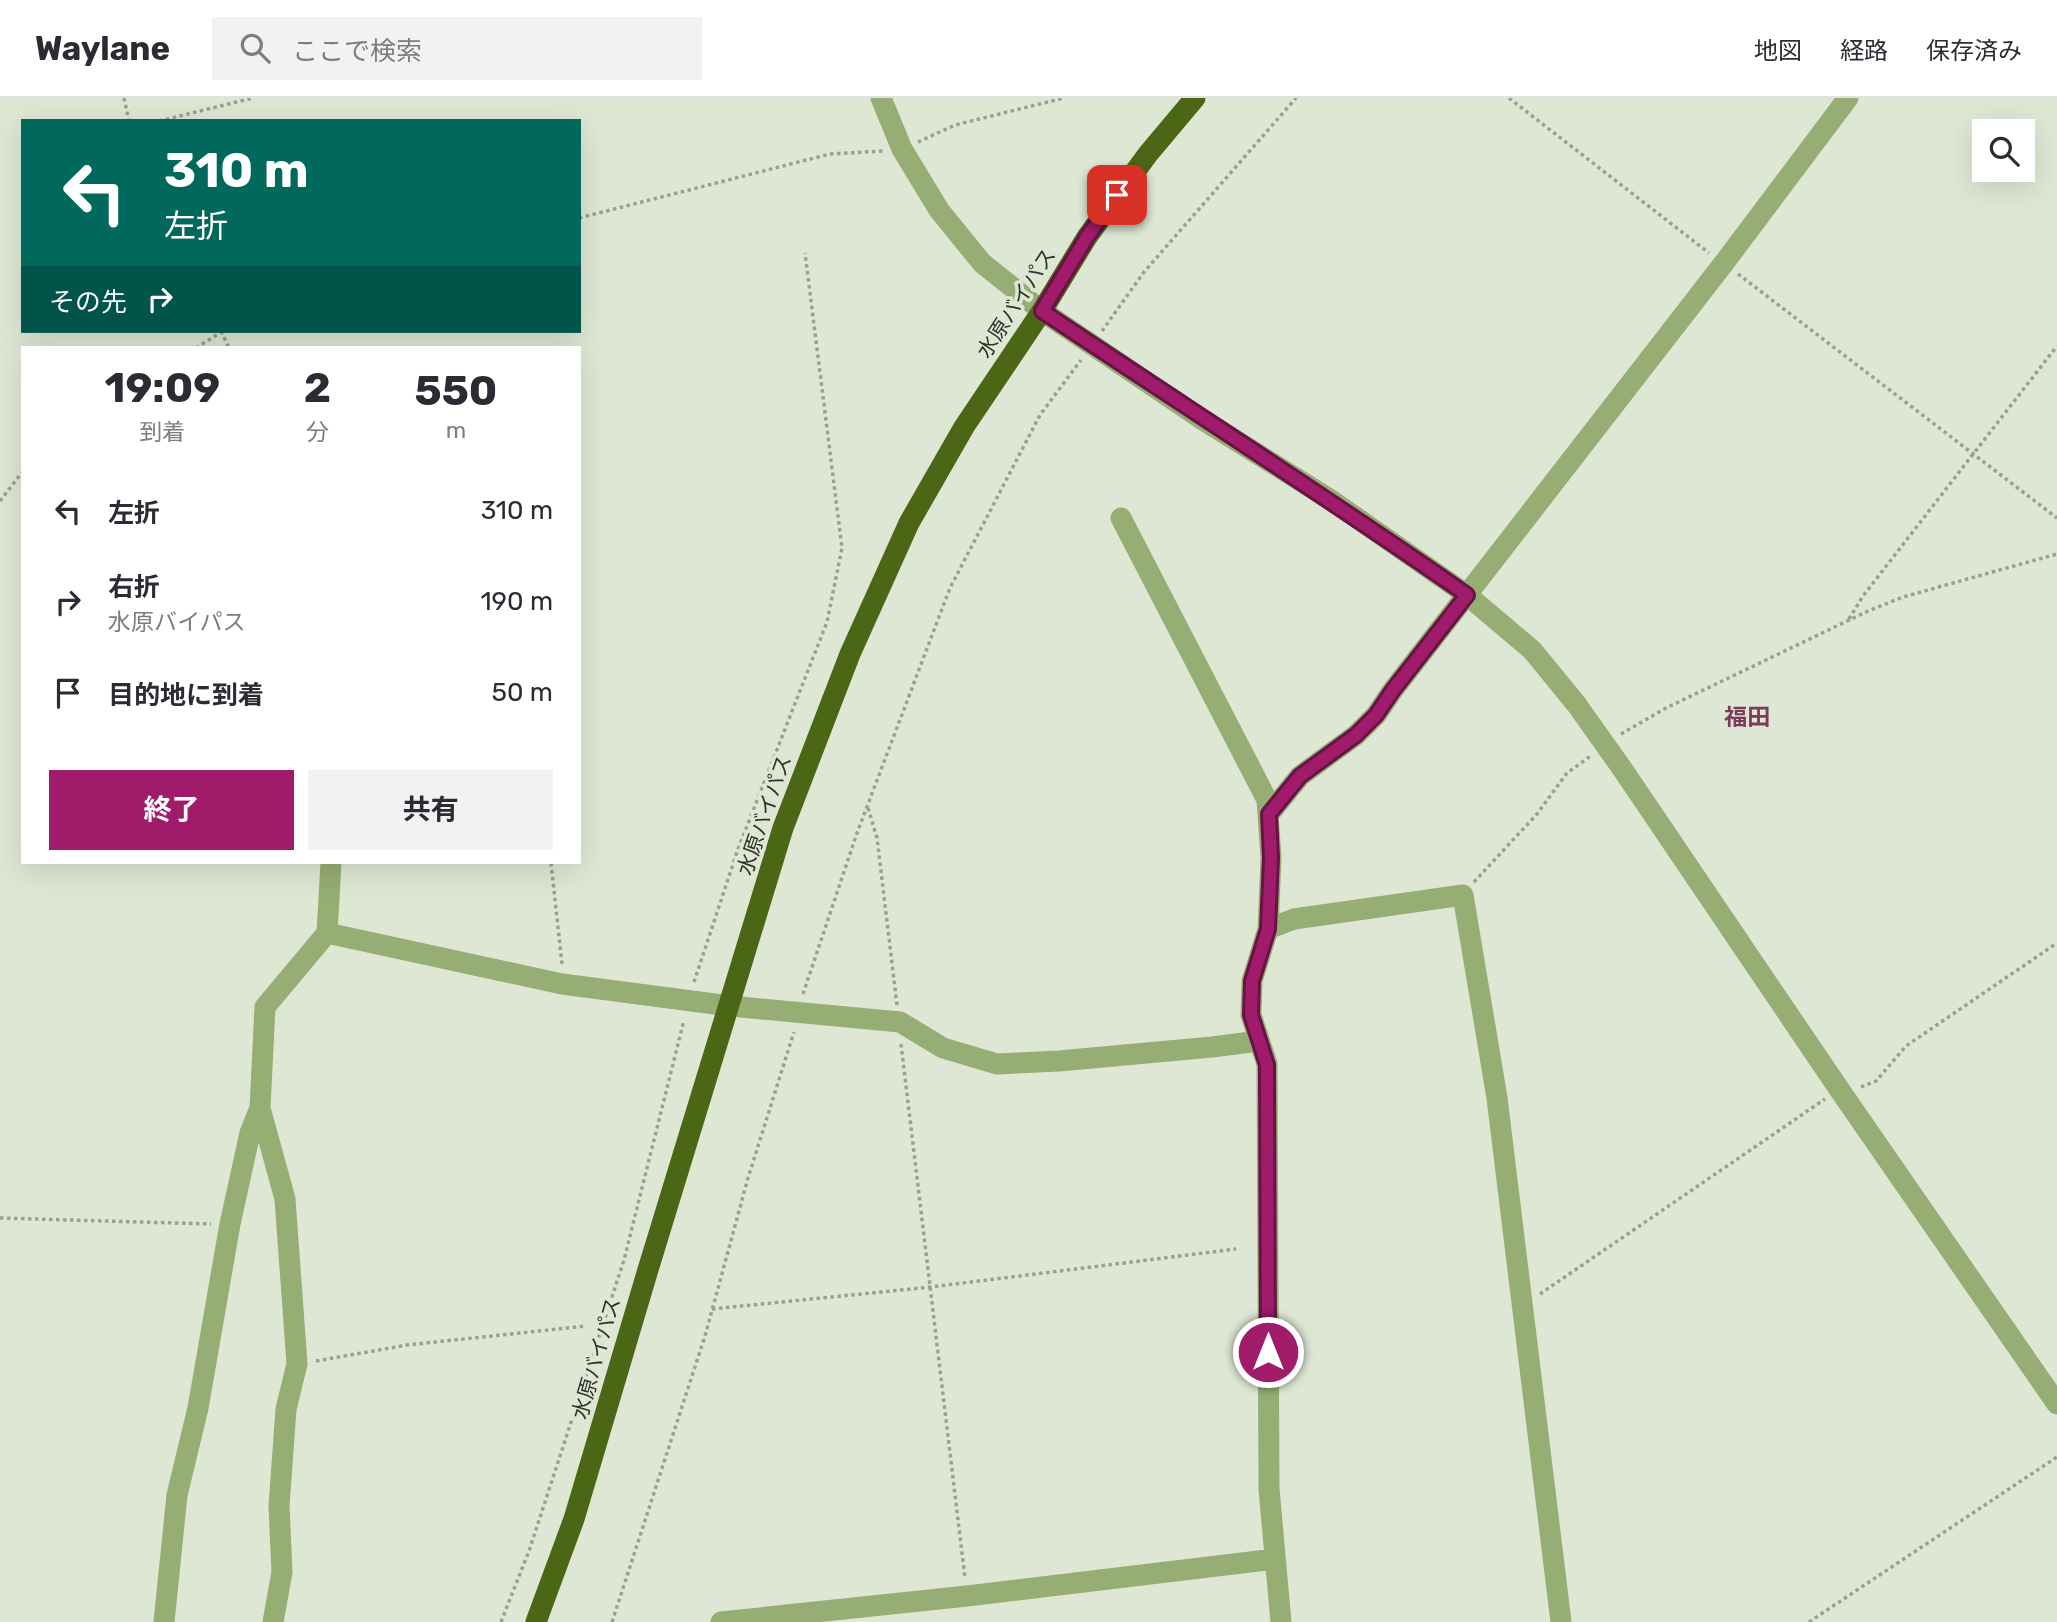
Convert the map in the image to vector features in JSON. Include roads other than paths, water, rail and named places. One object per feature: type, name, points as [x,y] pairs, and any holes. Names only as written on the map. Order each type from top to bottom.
[{"type":"highway","name":"水原バイパス","points":[[536,1622],[574,1519],[646,1273],[783,828],[850,654],[909,523],[964,427],[1042,311],[1087,237],[1148,154],[1195,98]]},
{"type":"street","points":[[1269,814],[1300,776],[1356,735],[1376,715],[1848,98]]},
{"type":"street","points":[[892,126],[939,210],[982,263],[1042,311],[1200,418],[1334,502],[1467,595],[1532,650],[1577,705],[2057,1404]]},
{"type":"street","points":[[1121,518],[1267,800],[1271,858],[1268,929],[1252,981],[1251,1015],[1267,1065],[1269,1489],[1281,1622]]},
{"type":"street","points":[[273,1622],[282,1572],[279,1506],[286,1409],[297,1364],[285,1199],[260,1108],[265,1007],[327,933],[331,864]]},
{"type":"street","points":[[1268,929],[1294,919],[1463,895],[1497,1098],[1561,1622]]},
{"type":"street","points":[[327,933],[562,984],[730,1006],[900,1022],[943,1048],[997,1064],[1087,1059],[1259,1041]]},
{"type":"street","points":[[164,1622],[177,1495],[198,1408],[230,1224],[250,1133],[260,1108]]},
{"type":"street","points":[[721,1622],[1275,1559]]},
{"type":"district","name":"福田","points":[[1747,717]]}]
